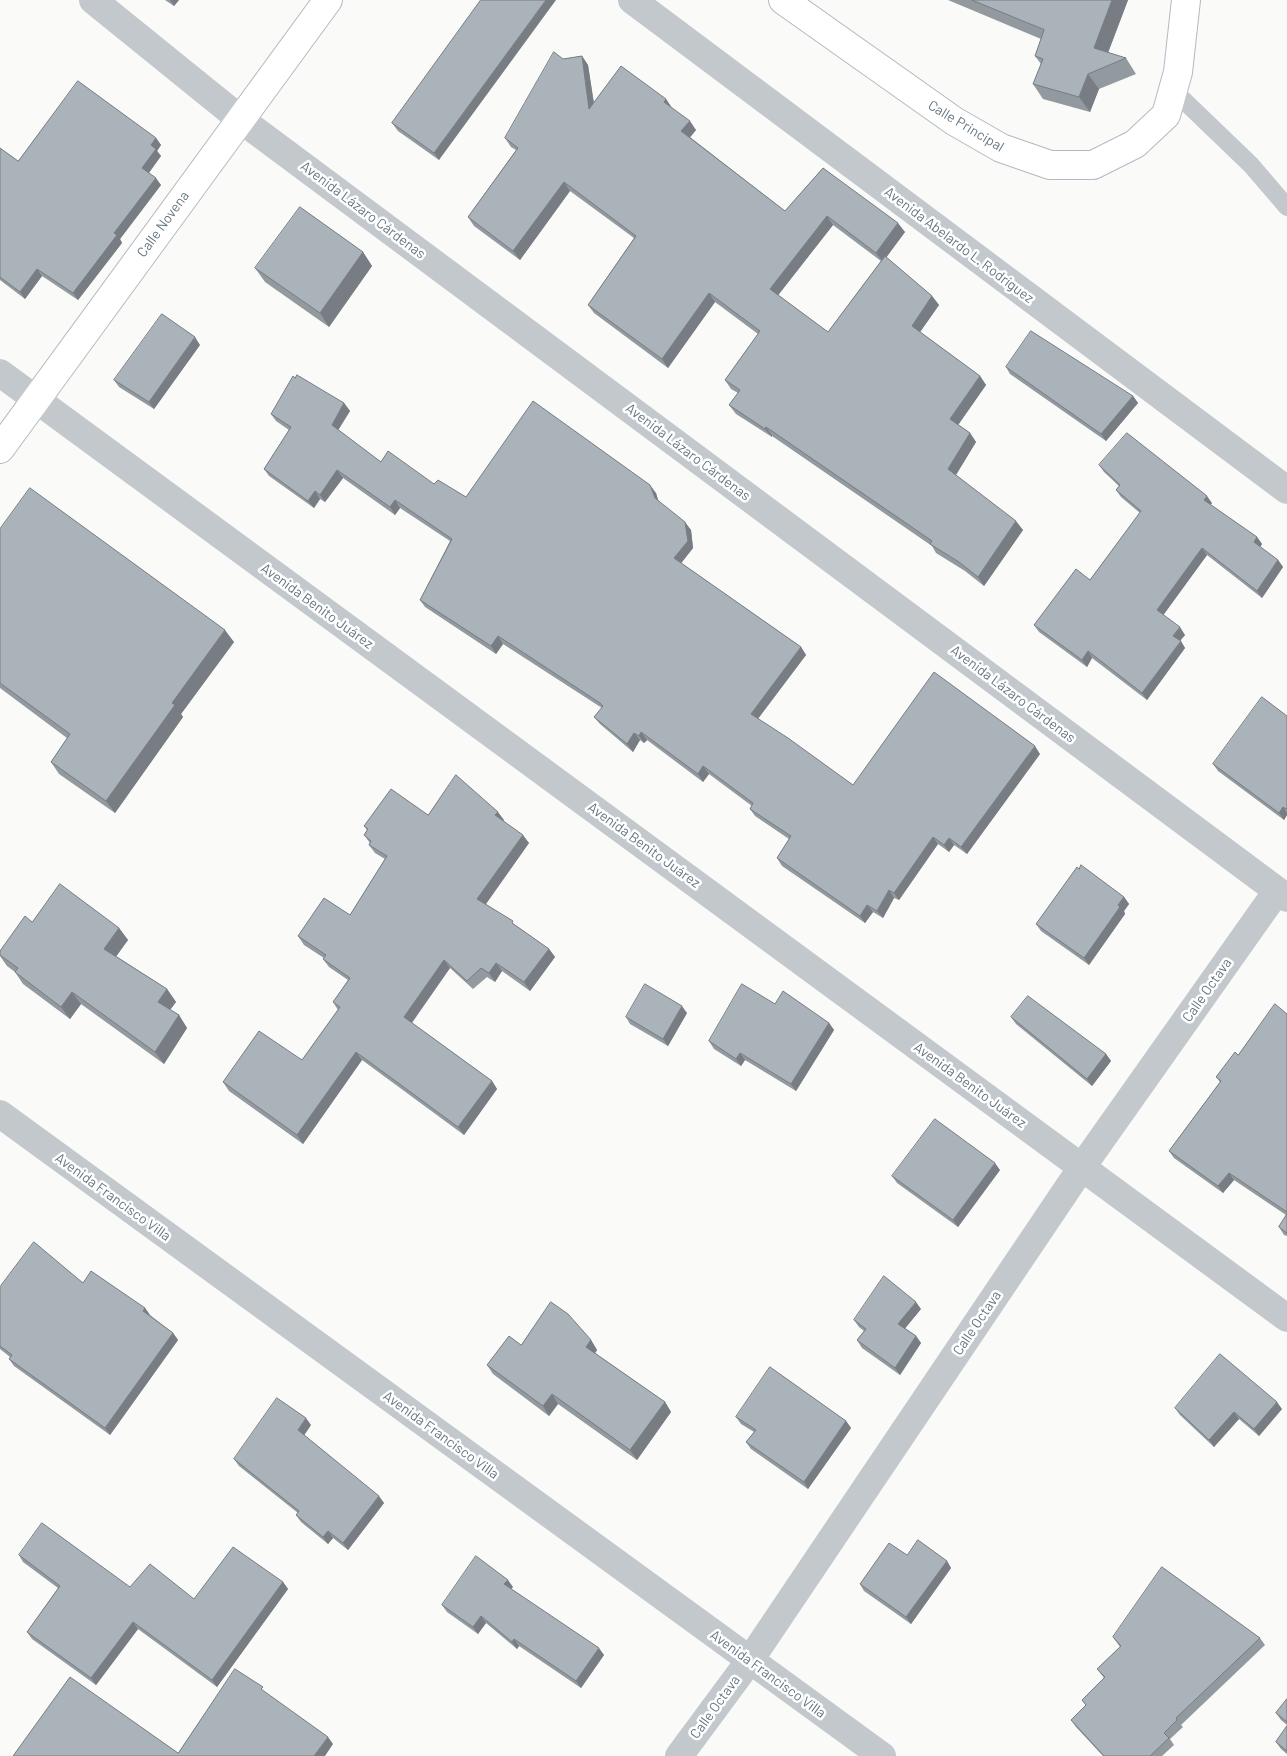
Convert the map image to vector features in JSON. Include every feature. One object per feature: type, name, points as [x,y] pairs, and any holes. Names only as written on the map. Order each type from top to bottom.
[{"type":"street","name":"Avenida Lázaro Cárdenas","points":[[93,0],[240,119],[1282,895]]},
{"type":"street","name":"Calle Novena","points":[[0,449],[328,0]]},
{"type":"street","name":"Avenida Abelardo L. Rodríguez","points":[[632,0],[1287,490]]},
{"type":"street","name":"Calle Principal","points":[[783,0],[954,121],[1001,148],[1050,165],[1093,165],[1135,144],[1166,115],[1178,72],[1186,0]]},
{"type":"street","name":"Avenida Benito Juárez","points":[[0,373],[1287,1318]]},
{"type":"street","name":"Calle Octava","points":[[679,1756],[750,1660],[1082,1167],[1282,895]]},
{"type":"street","name":"Avenida Francisco Villa","points":[[0,1114],[882,1756]]},
{"type":"lane","points":[[1173,90],[1251,165],[1287,207]]},
{"type":"building","points":[[481,0],[546,0],[434,153],[392,123]]},
{"type":"building","points":[[972,0],[1112,0],[1094,48],[1126,58],[1088,74],[1079,97],[1033,84],[1043,59],[1035,56],[1044,30]]},
{"type":"building","points":[[554,52],[563,59],[582,56],[589,109],[621,66],[666,99],[664,102],[690,121],[681,131],[785,211],[823,168],[898,223],[876,253],[827,216],[770,289],[828,332],[885,256],[932,296],[912,326],[980,376],[950,419],[970,433],[948,469],[1016,521],[978,577],[959,562],[930,544],[932,541],[766,427],[765,429],[729,405],[740,390],[725,380],[760,331],[709,293],[662,359],[588,305],[636,236],[564,182],[513,251],[468,217],[518,148],[505,138]]},
{"type":"building","points":[[78,81],[156,138],[151,145],[156,149],[142,168],[156,178],[114,233],[117,235],[73,293],[37,269],[20,292],[0,277],[0,148],[18,161]]},
{"type":"building","points":[[300,207],[363,252],[320,313],[255,268]]},
{"type":"building","points":[[162,314],[195,337],[149,402],[114,380]]},
{"type":"building","points":[[1031,331],[1133,396],[1101,434],[1006,367]]},
{"type":"building","points":[[297,375],[344,403],[332,425],[381,462],[388,451],[434,484],[438,480],[466,497],[533,401],[650,485],[655,498],[685,522],[688,541],[674,558],[801,647],[751,714],[853,785],[934,672],[1035,746],[961,847],[949,838],[944,845],[933,837],[894,893],[889,890],[877,911],[867,905],[860,916],[777,858],[791,836],[750,809],[753,803],[703,766],[698,774],[641,732],[639,736],[634,733],[627,744],[594,717],[603,706],[600,703],[498,636],[491,646],[420,600],[452,539],[395,500],[390,507],[337,470],[320,495],[315,491],[308,501],[264,469],[291,427],[271,414],[293,376],[295,378]]},
{"type":"building","points":[[1127,433],[1207,496],[1204,500],[1257,537],[1254,542],[1278,560],[1257,591],[1202,548],[1157,610],[1180,627],[1173,636],[1181,641],[1142,693],[1088,651],[1082,660],[1034,625],[1076,569],[1090,580],[1141,511],[1116,490],[1120,485],[1099,465]]},
{"type":"building","points":[[30,488],[225,630],[172,703],[175,705],[106,801],[51,762],[70,734],[0,683],[0,529]]},
{"type":"building","points":[[1262,697],[1287,716],[1287,808],[1283,807],[1279,813],[1213,764]]},
{"type":"building","points":[[456,775],[498,812],[495,815],[523,835],[477,899],[513,921],[512,923],[549,949],[524,982],[496,963],[489,973],[481,968],[467,981],[444,960],[404,1017],[492,1081],[458,1127],[356,1052],[297,1135],[223,1082],[259,1031],[302,1060],[340,1007],[333,1002],[350,978],[323,959],[326,955],[298,936],[324,898],[350,915],[387,856],[369,845],[371,841],[364,835],[368,829],[364,826],[391,789],[428,815]]},
{"type":"building","points":[[1081,865],[1124,897],[1118,905],[1120,907],[1084,958],[1036,924],[1077,867],[1079,869]]},
{"type":"building","points":[[60,884],[119,928],[104,949],[167,989],[158,1002],[179,1015],[155,1052],[72,992],[61,1007],[15,972],[18,968],[0,955],[0,951],[25,916],[32,922]]},
{"type":"building","points":[[645,984],[682,1006],[663,1039],[626,1017]]},
{"type":"building","points":[[742,984],[775,1004],[783,991],[829,1023],[791,1084],[740,1053],[736,1059],[709,1041]]},
{"type":"building","points":[[1028,996],[1106,1054],[1087,1079],[1011,1017]]},
{"type":"building","points":[[1275,1004],[1287,1014],[1287,1212],[1229,1173],[1218,1186],[1169,1151],[1221,1081],[1216,1077],[1235,1052],[1238,1055]]},
{"type":"building","points":[[935,1119],[995,1163],[953,1220],[892,1176]]},
{"type":"building","points":[[1287,1214],[1287,1233],[1279,1227]]},
{"type":"building","points":[[34,1242],[83,1283],[91,1271],[145,1308],[143,1311],[173,1333],[105,1428],[9,1359],[12,1355],[0,1346],[0,1287]]},
{"type":"building","points":[[884,1276],[916,1302],[898,1324],[916,1336],[895,1368],[857,1340],[866,1329],[854,1320]]},
{"type":"building","points":[[551,1302],[568,1314],[591,1340],[586,1347],[665,1402],[630,1450],[552,1394],[543,1406],[487,1365],[509,1336],[521,1345]]},
{"type":"building","points":[[1220,1354],[1277,1402],[1254,1429],[1234,1412],[1209,1440],[1175,1408]]},
{"type":"building","points":[[770,1367],[846,1421],[804,1482],[746,1442],[756,1430],[736,1417]]},
{"type":"building","points":[[277,1398],[306,1418],[298,1430],[379,1496],[343,1543],[328,1531],[323,1537],[296,1515],[299,1511],[234,1459]]},
{"type":"building","points":[[42,1523],[130,1587],[150,1564],[194,1599],[233,1547],[283,1582],[212,1680],[133,1622],[91,1678],[27,1632],[60,1586],[19,1555]]},
{"type":"building","points":[[918,1540],[947,1561],[906,1617],[860,1584],[889,1543],[907,1555]]},
{"type":"building","points":[[476,1556],[508,1580],[504,1584],[599,1648],[576,1681],[514,1639],[512,1642],[481,1616],[473,1627],[442,1605]]},
{"type":"building","points":[[1162,1567],[1260,1638],[1176,1718],[1177,1720],[1164,1733],[1169,1738],[1150,1756],[1104,1756],[1071,1720],[1086,1705],[1082,1700],[1105,1677],[1097,1669],[1121,1646],[1113,1637]]},
{"type":"building","points":[[235,1669],[263,1687],[261,1689],[328,1737],[314,1756],[13,1756],[70,1677],[178,1753]]},
{"type":"building","points":[[1287,1699],[1287,1722],[1276,1713]]},
{"type":"building","points":[[1287,1726],[1287,1751],[1276,1742]]}]
